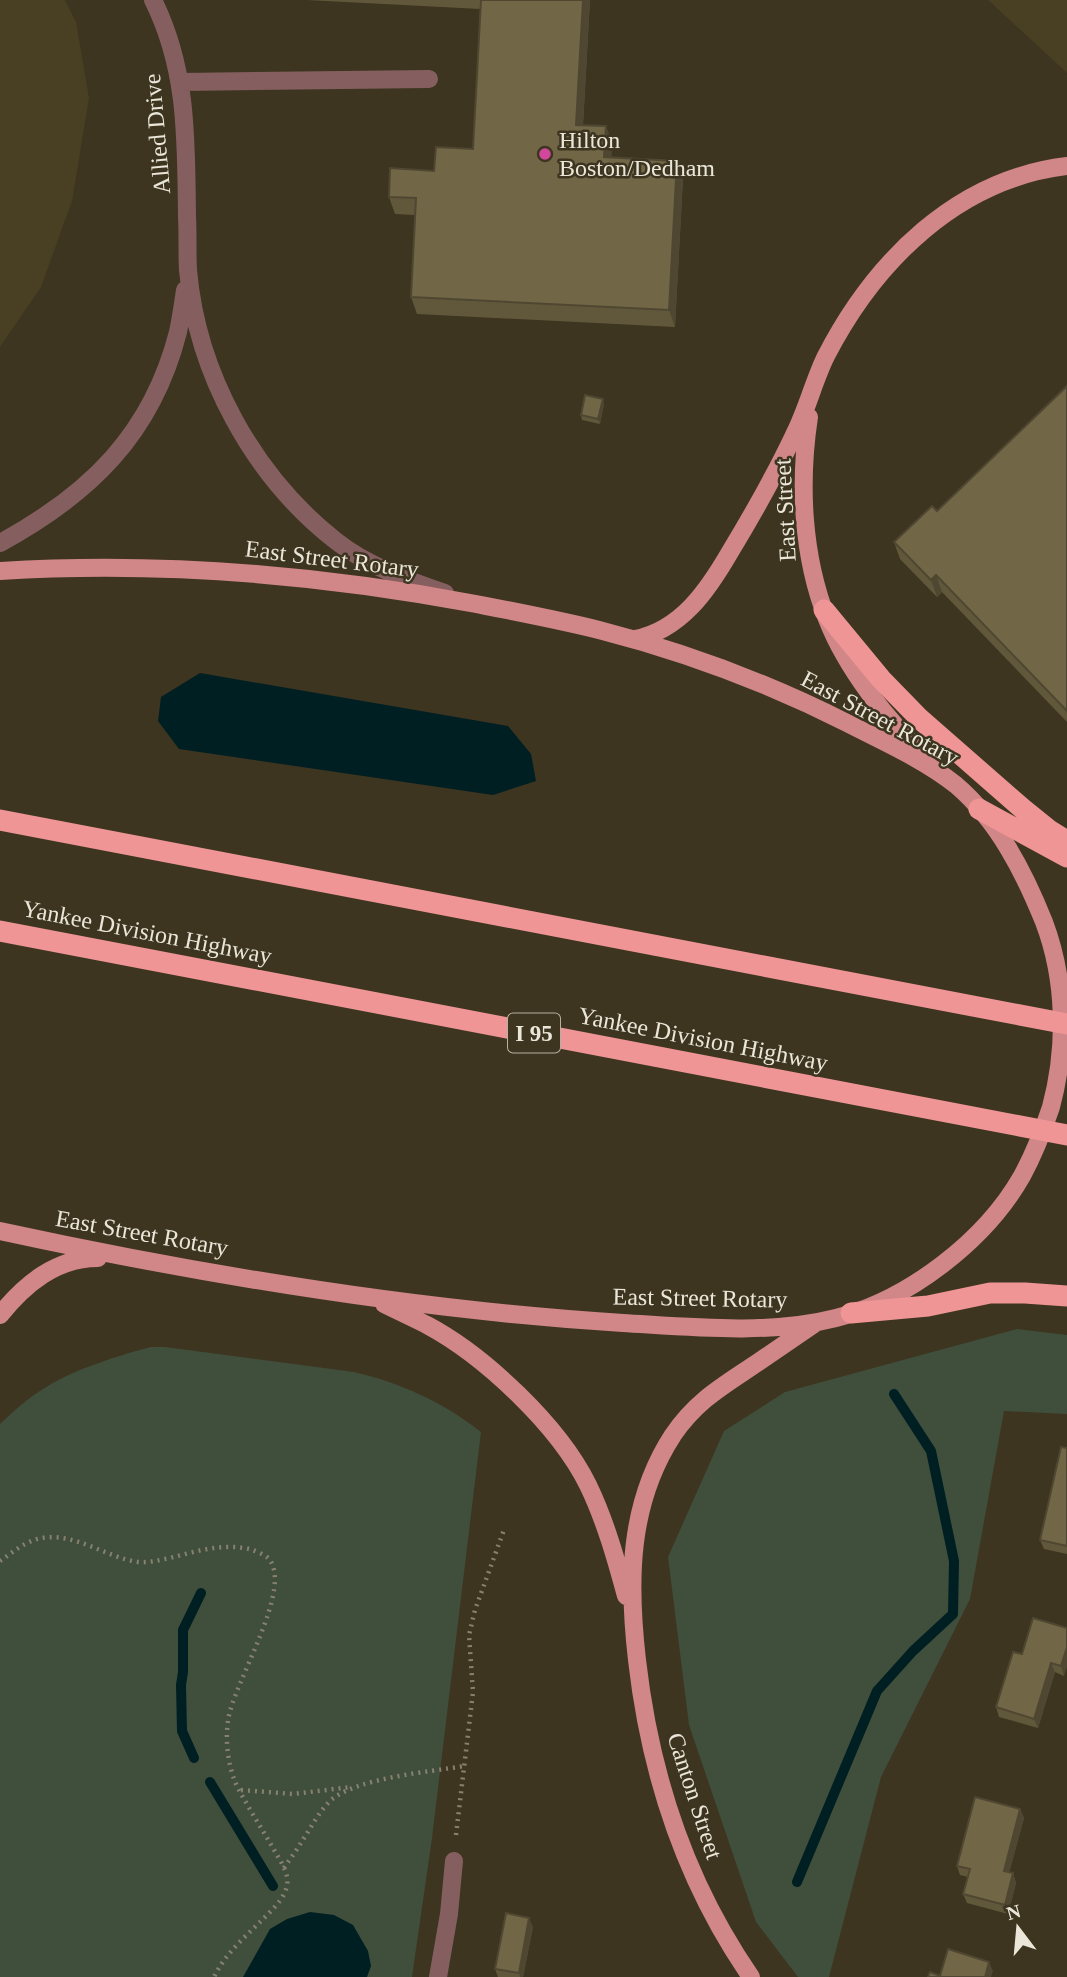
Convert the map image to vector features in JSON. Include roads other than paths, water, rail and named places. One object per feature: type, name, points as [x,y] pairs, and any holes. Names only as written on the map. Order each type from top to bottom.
[{"type":"highway","points":[[824,610],[881,679],[920,719],[1023,809],[1067,841]]},
{"type":"highway","points":[[979,809],[1067,857]]},
{"type":"highway","points":[[0,820],[1067,1024]]},
{"type":"highway","name":"Yankee Division Highway","points":[[0,931],[1067,1135]]},
{"type":"highway","points":[[851,1314],[928,1306],[990,1293],[1067,1296]]},
{"type":"main road","name":"East Street","points":[[633,639],[654,635],[672,624],[696,601],[717,573],[779,466],[803,418],[824,359],[848,315],[867,288],[914,237],[948,211],[985,190],[1018,176],[1067,166]]},
{"type":"main road","name":"East Street","points":[[813,392],[802,479],[811,563],[824,610],[844,655],[881,710],[957,787]]},
{"type":"main road","name":"East Street Rotary","points":[[0,571],[60,568],[201,569],[317,578],[431,596],[560,621],[633,639],[728,671],[814,706],[944,776],[979,809],[1001,838],[1030,887],[1056,959],[1064,1024],[1056,1092],[1041,1137],[1020,1179],[996,1213],[962,1247],[925,1276],[885,1300],[851,1314],[817,1322],[765,1328],[688,1327],[528,1316],[368,1297],[150,1262],[0,1231]]},
{"type":"main road","points":[[0,1315],[31,1282],[60,1265],[91,1258],[150,1262]]},
{"type":"main road","name":"Canton Street","points":[[368,1297],[429,1326],[470,1353],[548,1426],[569,1452],[588,1485],[612,1546],[632,1616]]},
{"type":"main road","name":"Canton Street","points":[[751,1977],[710,1909],[677,1835],[650,1744],[641,1699],[632,1616],[632,1558],[638,1521],[653,1471],[672,1436],[692,1410],[716,1389],[817,1322]]},
{"type":"street","name":"Allied Drive","points":[[153,0],[165,24],[180,82],[187,152],[188,269],[193,308],[209,366],[224,401],[251,449],[290,498],[337,542],[377,566],[424,586],[485,606]]},
{"type":"street","points":[[180,82],[429,79]]},
{"type":"street","name":"Allied Drive","points":[[0,543],[72,497],[102,472],[126,442],[148,408],[166,371],[178,331],[188,269]]},
{"type":"street","points":[[438,1977],[449,1914],[454,1861]]},
{"type":"water","points":[[200,673],[508,726],[531,754],[536,781],[493,795],[179,749],[158,721],[161,697]]},
{"type":"water","points":[[310,1912],[334,1915],[353,1925],[368,1951],[371,1966],[367,1977],[243,1977],[270,1929],[287,1919]]},
{"type":"waterway","points":[[797,1882],[877,1691],[913,1651],[953,1614],[954,1561],[931,1451],[894,1394]]},
{"type":"waterway","points":[[194,1758],[182,1731],[183,1630],[201,1593]]},
{"type":"waterway","points":[[210,1782],[273,1886]]},
{"type":"place","name":"Hilton Boston/Dedham","points":[[545,154]]}]
